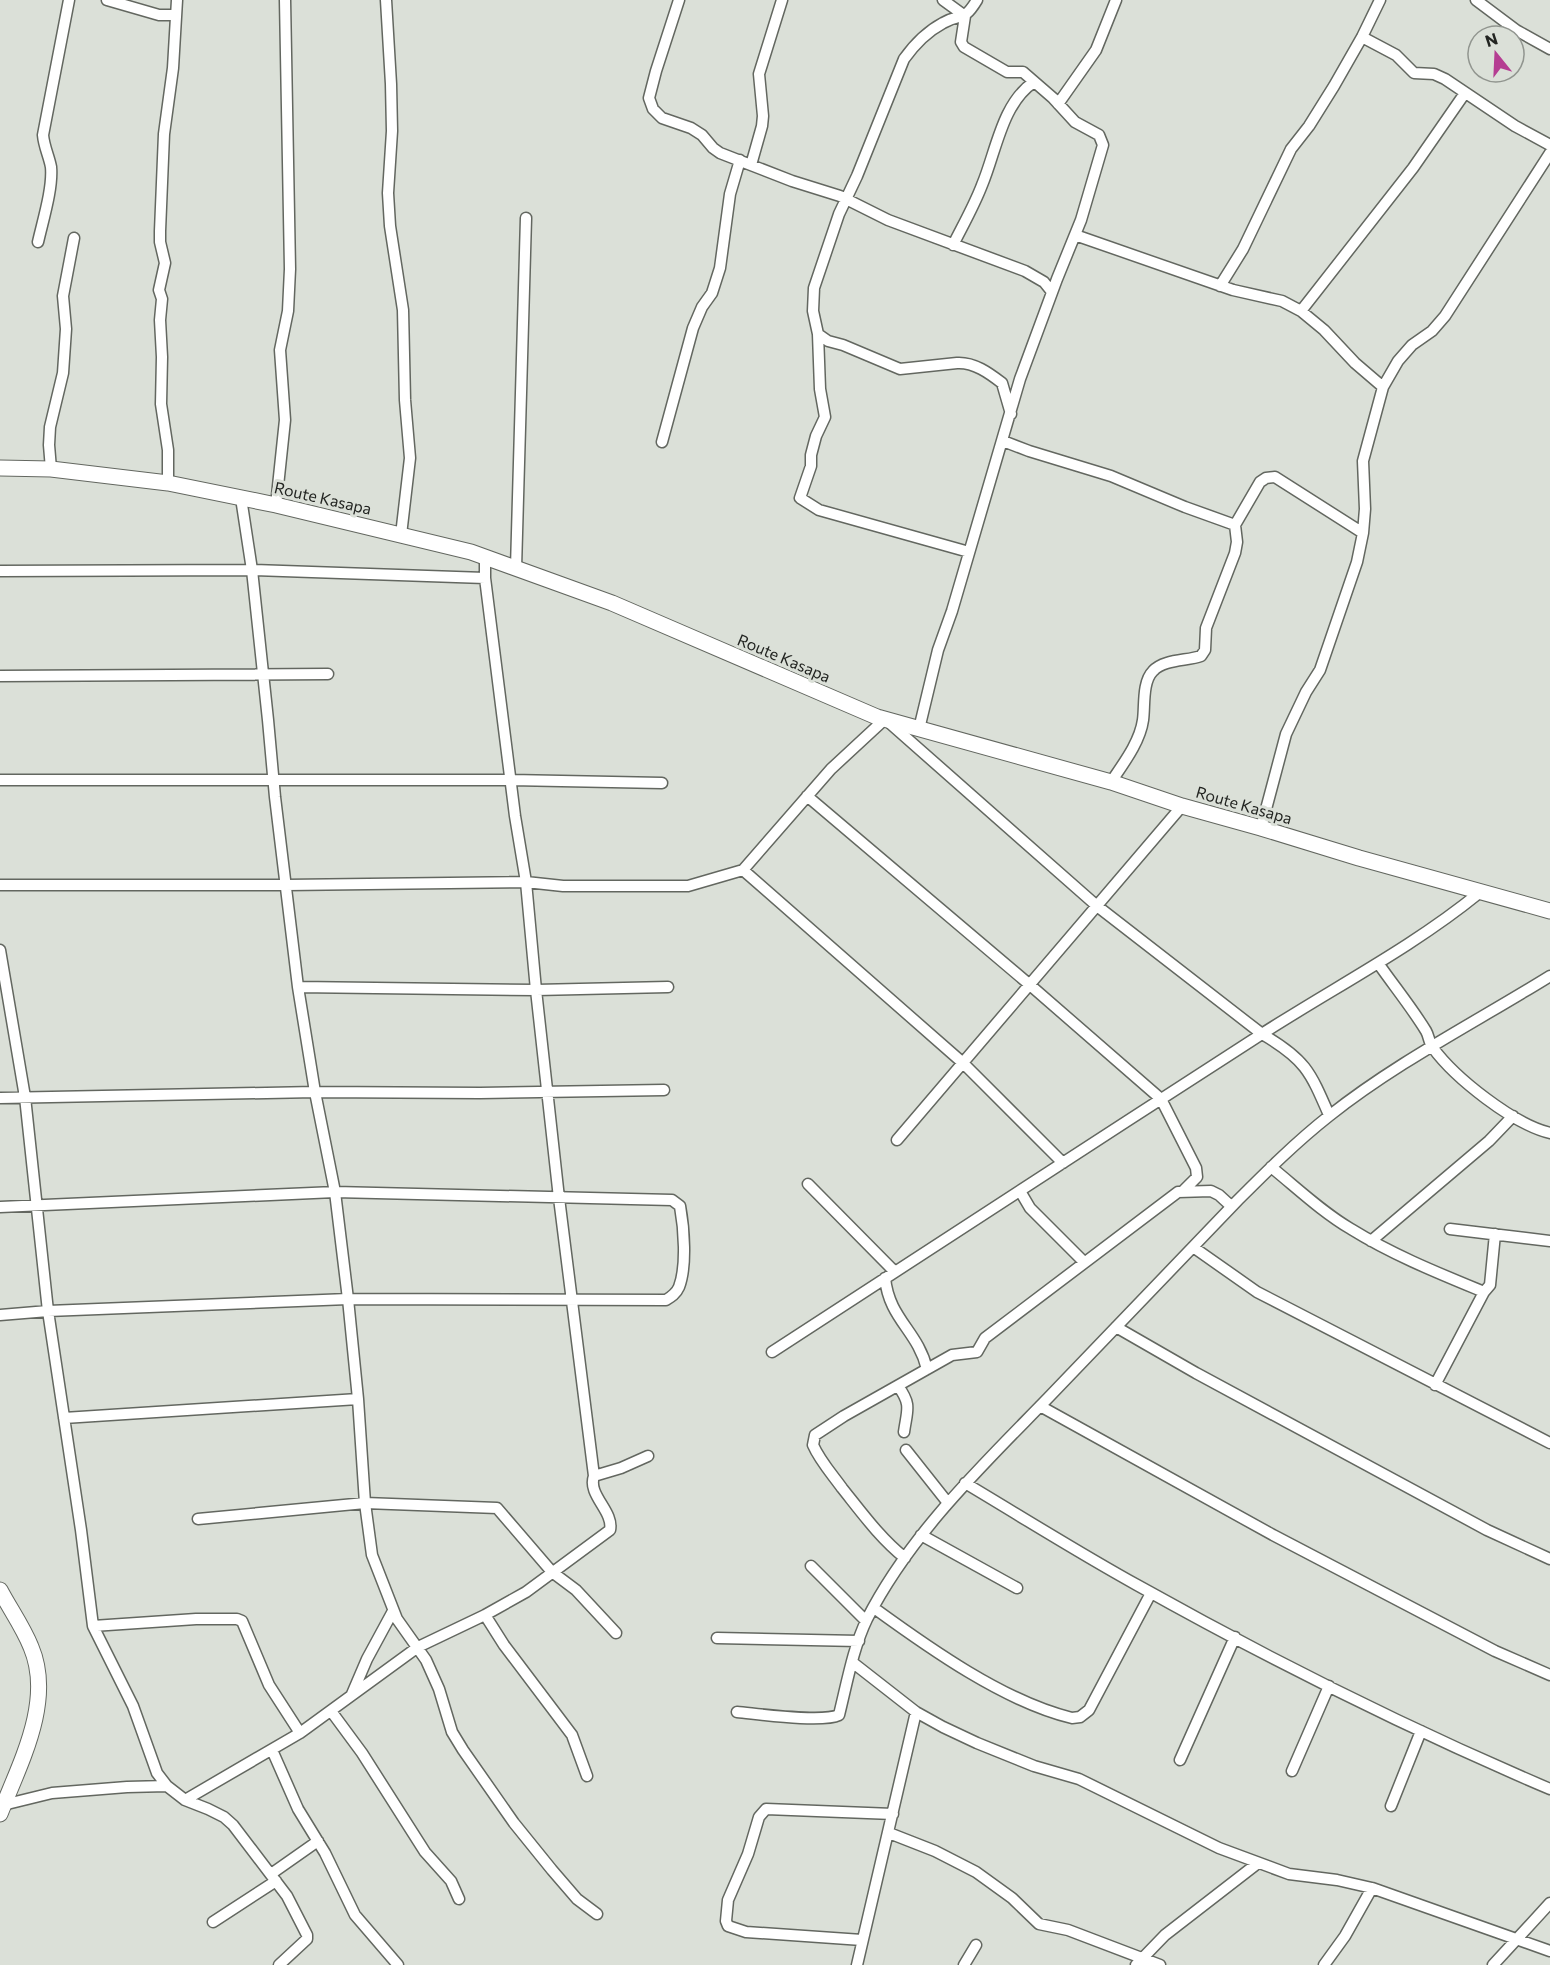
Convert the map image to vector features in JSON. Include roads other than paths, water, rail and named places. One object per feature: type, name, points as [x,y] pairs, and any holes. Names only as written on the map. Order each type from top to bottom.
[{"type":"main road","name":"Route Kasapa","points":[[0,468],[51,469],[168,483],[401,535],[485,557],[612,603],[885,719],[1111,782],[1182,806],[1479,893],[1550,911]]},
{"type":"main road","points":[[0,1590],[32,1647],[40,1679],[39,1704],[2,1810]]},
{"type":"street","points":[[38,242],[50,187],[51,168],[44,147],[43,135],[69,0]]},
{"type":"street","points":[[106,0],[159,15],[176,15]]},
{"type":"street","points":[[168,483],[168,450],[161,404],[162,357],[159,320],[162,299],[159,290],[165,263],[160,231],[164,134],[177,0]]},
{"type":"street","points":[[276,506],[285,420],[280,350],[288,311],[290,269],[285,0]]},
{"type":"street","points":[[386,0],[392,84],[388,193],[390,226],[403,310],[405,400],[410,458],[401,535]]},
{"type":"street","points":[[679,0],[649,98],[653,109],[662,118],[691,128],[702,135],[720,153],[792,181],[847,199],[888,220],[1025,271],[1044,282],[1052,292]]},
{"type":"street","points":[[662,442],[693,328],[702,307],[712,293],[720,268],[730,194],[746,162],[764,116],[759,74],[782,0]]},
{"type":"street","points":[[943,0],[965,16]]},
{"type":"street","points":[[919,729],[938,650],[1020,379],[1075,235],[1103,145],[1102,140],[1092,130],[1075,122],[1023,72],[1007,72],[964,47],[961,42],[965,16],[977,0]]},
{"type":"street","points":[[1058,104],[1096,50],[1116,0]]},
{"type":"street","points":[[1220,286],[1243,249],[1291,149],[1309,126],[1362,37],[1380,0]]},
{"type":"street","points":[[1476,0],[1516,30],[1550,49]]},
{"type":"street","points":[[965,16],[943,22],[914,45],[904,59],[839,214],[814,288],[813,311],[818,334],[820,389],[825,417],[816,436],[811,455],[811,466],[800,498],[819,510],[969,552]]},
{"type":"street","points":[[1362,37],[1396,55],[1414,73],[1434,74],[1515,126],[1550,145]]},
{"type":"street","points":[[954,245],[982,187],[1004,124],[1020,93],[1034,82]]},
{"type":"street","points":[[1301,311],[1407,176],[1465,93]]},
{"type":"street","points":[[1261,828],[1286,734],[1306,692],[1320,670],[1357,562],[1365,509],[1363,461],[1383,387],[1398,361],[1412,345],[1432,331],[1445,316],[1550,153]]},
{"type":"street","points":[[516,568],[526,218]]},
{"type":"street","points":[[1075,235],[1220,286],[1282,301],[1301,311],[1324,330],[1355,363],[1383,387]]},
{"type":"street","points":[[51,469],[50,427],[63,373],[66,329],[63,296],[74,238]]},
{"type":"street","points":[[818,334],[828,341],[900,369],[966,362],[972,364],[1002,382],[1011,414]]},
{"type":"street","points":[[1003,441],[1111,476],[1234,525]]},
{"type":"street","points":[[1111,782],[1139,736],[1143,723],[1148,681],[1152,672],[1161,665],[1201,656],[1205,650],[1206,628],[1238,542],[1234,525],[1260,482],[1266,478],[1275,477],[1363,533]]},
{"type":"street","points":[[241,498],[252,570],[273,780],[298,987],[315,1092],[335,1192],[348,1299],[365,1503],[372,1555],[397,1620],[418,1647],[439,1689],[452,1732],[463,1750],[514,1822],[552,1870],[577,1899],[597,1914]]},
{"type":"street","points":[[185,1800],[300,1733],[418,1647],[485,1615],[526,1592],[610,1530],[611,1519],[592,1480],[594,1476],[559,1198],[526,882],[485,578],[485,557]]},
{"type":"street","points":[[0,571],[252,570],[485,578]]},
{"type":"street","points":[[0,676],[328,674]]},
{"type":"street","points":[[0,885],[526,882],[563,886],[688,886],[743,870],[831,769],[885,719],[1097,906],[1262,1034],[1285,1047],[1304,1065],[1312,1077],[1329,1115]]},
{"type":"street","points":[[0,780],[511,780],[662,783]]},
{"type":"street","points":[[807,796],[1161,1099],[1196,1168],[1197,1177],[1183,1191]]},
{"type":"street","points":[[897,1140],[1182,806]]},
{"type":"street","points":[[743,870],[963,1063],[1063,1163]]},
{"type":"street","points":[[772,1352],[1262,1034],[1445,921],[1479,893]]},
{"type":"street","points":[[0,950],[4,995],[25,1097],[48,1311],[93,1626],[133,1706],[158,1773],[168,1786],[185,1800],[224,1817],[242,1835],[287,1896],[307,1935],[304,1944],[279,1965]]},
{"type":"street","points":[[1378,963],[1426,1030],[1431,1046],[1460,1078],[1497,1107],[1550,1133]]},
{"type":"street","points":[[737,1712],[835,1717],[838,1715],[866,1621],[905,1557],[965,1483],[1232,1206],[1329,1115],[1431,1046],[1550,976]]},
{"type":"street","points":[[298,987],[536,990],[668,987]]},
{"type":"street","points":[[0,1098],[315,1092],[480,1093],[664,1090]]},
{"type":"street","points":[[1371,1241],[1489,1141],[1513,1116]]},
{"type":"street","points":[[1271,1167],[1314,1203],[1371,1241],[1400,1257],[1484,1292]]},
{"type":"street","points":[[808,1184],[895,1272]]},
{"type":"street","points":[[1020,1191],[1030,1208],[1084,1262]]},
{"type":"street","points":[[0,1207],[335,1192],[672,1200],[680,1206],[683,1223],[682,1270],[679,1288],[673,1296],[666,1300],[348,1299],[0,1315]]},
{"type":"street","points":[[905,1557],[874,1529],[826,1467],[813,1445],[815,1435],[844,1416],[955,1354],[966,1355],[977,1352],[985,1338],[1178,1192],[1215,1192],[1232,1206]]},
{"type":"street","points":[[1450,1229],[1550,1241]]},
{"type":"street","points":[[1435,1385],[1484,1292],[1490,1285],[1495,1234]]},
{"type":"street","points":[[1193,1247],[1257,1292],[1550,1443]]},
{"type":"street","points":[[885,1278],[890,1302],[899,1319],[919,1344],[927,1369]]},
{"type":"street","points":[[1116,1327],[1196,1373],[1477,1524],[1550,1559]]},
{"type":"street","points":[[898,1386],[908,1403],[904,1432]]},
{"type":"street","points":[[64,1418],[358,1399]]},
{"type":"street","points":[[1040,1406],[1273,1535],[1495,1651],[1550,1675]]},
{"type":"street","points":[[906,1450],[948,1503]]},
{"type":"street","points":[[594,1476],[621,1468],[648,1456]]},
{"type":"street","points":[[965,1483],[1151,1593],[1235,1637],[1421,1731],[1550,1789]]},
{"type":"street","points":[[198,1519],[365,1503],[497,1508],[552,1572],[576,1590],[616,1633]]},
{"type":"street","points":[[921,1535],[1017,1588]]},
{"type":"street","points":[[812,1566],[866,1621]]},
{"type":"street","points":[[874,1608],[919,1641],[970,1672],[1021,1699],[1072,1718],[1080,1717],[1089,1710],[1151,1593]]},
{"type":"street","points":[[352,1694],[367,1659],[393,1611]]},
{"type":"street","points":[[485,1615],[504,1645],[572,1736],[587,1776]]},
{"type":"street","points":[[93,1626],[196,1619],[242,1621],[269,1685],[300,1733]]},
{"type":"street","points":[[1180,1760],[1235,1637]]},
{"type":"street","points":[[717,1638],[859,1641]]},
{"type":"street","points":[[852,1662],[916,1712],[977,1743],[1034,1766],[1079,1779],[1219,1848],[1289,1874],[1336,1880],[1372,1888],[1550,1952]]},
{"type":"street","points":[[1292,1771],[1329,1686]]},
{"type":"street","points":[[331,1711],[362,1753],[425,1852],[451,1881],[459,1899]]},
{"type":"street","points":[[857,1965],[916,1712]]},
{"type":"street","points":[[1391,1806],[1421,1731]]},
{"type":"street","points":[[272,1750],[298,1809],[318,1841],[355,1915],[398,1965]]},
{"type":"street","points":[[2,1810],[52,1793],[127,1786],[168,1786]]},
{"type":"street","points":[[862,1940],[746,1932],[728,1926],[726,1921],[728,1900],[748,1854],[759,1817],[766,1809],[893,1814]]},
{"type":"street","points":[[889,1833],[935,1851],[976,1872],[1012,1898],[1039,1924],[1068,1930],[1139,1962],[1160,1965]]},
{"type":"street","points":[[213,1922],[318,1841]]},
{"type":"street","points":[[1139,1962],[1165,1935],[1258,1863]]},
{"type":"street","points":[[1324,1965],[1345,1936],[1372,1888]]},
{"type":"street","points":[[1493,1965],[1550,1903]]},
{"type":"street","points":[[964,1965],[976,1945]]}]
